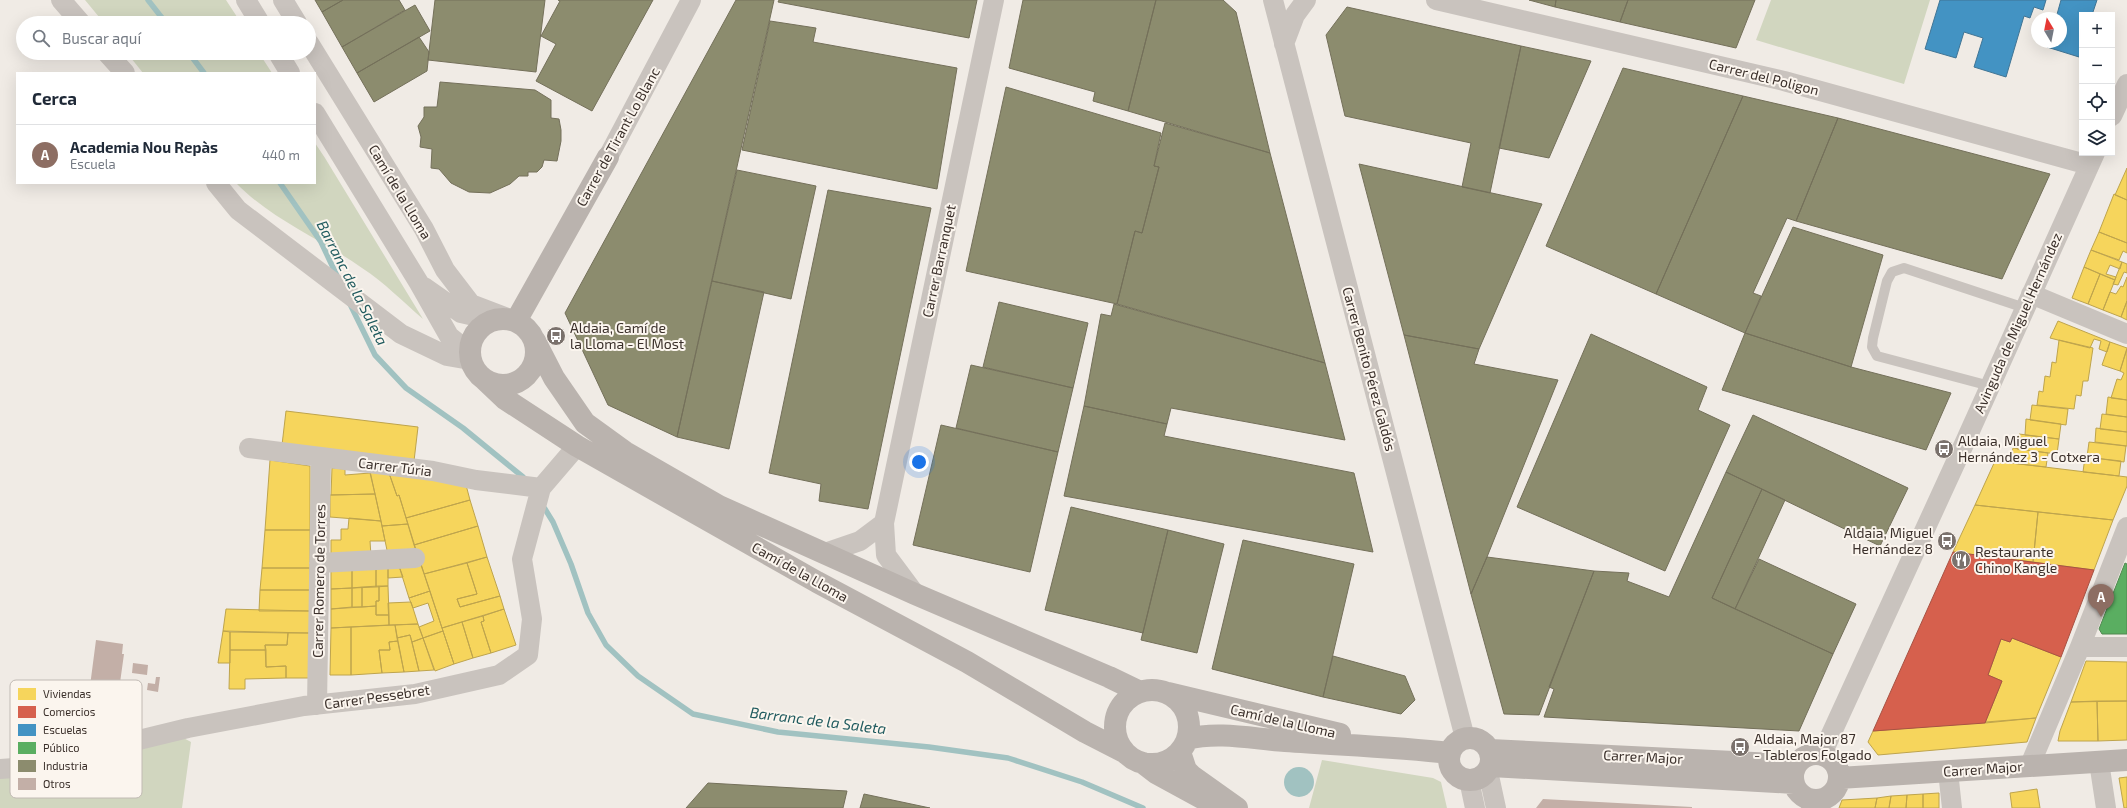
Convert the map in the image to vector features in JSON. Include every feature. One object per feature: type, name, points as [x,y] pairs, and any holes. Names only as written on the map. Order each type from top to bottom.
[{"type":"street","points":[[61,0],[75,16]]},
{"type":"street","points":[[246,0],[256,16]]},
{"type":"street","points":[[283,0],[293,16]]},
{"type":"street","name":"Carrer de Tirant Lo Blanc","points":[[516,327],[543,274],[608,157],[691,0]]},
{"type":"street","name":"Carrer Barranquet","points":[[914,594],[886,555],[884,523],[994,0]]},
{"type":"street","name":"Carrer Benito Pérez Galdós","points":[[1273,0],[1458,746]]},
{"type":"street","points":[[1284,44],[1295,15],[1306,0]]},
{"type":"street","name":"Carrer del Poligon","points":[[1436,0],[1784,81],[2092,159]]},
{"type":"street","name":"Camí de la Lloma","points":[[316,53],[424,229],[445,270],[471,304],[516,327],[585,423],[625,452],[719,506],[914,594],[1109,677],[1140,692]]},
{"type":"street","points":[[113,60],[124,72]]},
{"type":"street","points":[[282,60],[289,72]]},
{"type":"street","points":[[2115,110],[2127,84]]},
{"type":"street","points":[[316,115],[419,283],[449,336],[470,356]]},
{"type":"street","name":"Avinguda de Miguel Hernández","points":[[1822,754],[2092,159]]},
{"type":"street","points":[[217,184],[238,210],[401,334],[447,356],[470,356]]},
{"type":"street","points":[[419,283],[461,314],[516,327],[537,351],[535,362],[531,371],[524,378],[514,383],[504,385],[494,384],[485,380]]},
{"type":"street","points":[[2028,301],[2127,334]]},
{"type":"street","points":[[470,356],[470,344],[478,330],[516,327]]},
{"type":"street","name":"Camí de la Lloma","points":[[470,356],[476,372],[505,399],[577,446],[817,582],[967,662],[1085,732],[1124,752]]},
{"type":"street","name":"Carrer Pessebret","points":[[142,739],[188,728],[317,705],[415,694],[499,675],[528,655],[532,619],[522,559],[541,488],[577,446]]},
{"type":"street","name":"Carrer Túria","points":[[249,448],[433,471],[476,480],[541,488]]},
{"type":"street","name":"Carrer Romero de Torres","points":[[317,705],[321,458]]},
{"type":"street","points":[[825,553],[860,540],[884,523]]},
{"type":"street","points":[[2030,766],[2080,647],[2127,527]]},
{"type":"street","points":[[319,563],[415,558]]},
{"type":"street","points":[[2080,647],[2127,647]]},
{"type":"street","points":[[1184,746],[1163,763],[1153,764],[1136,761],[1124,752],[1116,736],[1116,718],[1121,707],[1129,698],[1140,692],[1154,690],[1168,694],[1177,699],[1186,713],[1189,728],[1184,746],[1184,766],[1192,776],[1237,808]]},
{"type":"street","name":"Camí de la Lloma","points":[[1168,694],[1398,747]]},
{"type":"street","name":"Camí de la Lloma","points":[[1184,746],[1209,736],[1398,747],[1458,746],[1480,740],[1484,767]]},
{"type":"street","points":[[1458,746],[1451,768],[1462,778],[1484,767]]},
{"type":"street","points":[[1822,754],[1835,763],[1839,770],[1840,778],[1838,786],[1827,798],[1811,804],[1799,792],[1795,774],[1807,755],[1822,754]]},
{"type":"street","name":"Carrer Major","points":[[1840,778],[2127,760]]},
{"type":"street","points":[[2099,762],[2106,808]]},
{"type":"street","points":[[1143,763],[1156,773],[1220,808]]},
{"type":"street","points":[[1475,808],[1484,767]]},
{"type":"street","points":[[1484,767],[1496,808]]},
{"type":"street","name":"Carrer Major","points":[[1484,767],[1795,774]]},
{"type":"street","name":"Carrer Pessebret","points":[[0,769],[10,768]]},
{"type":"street","points":[[1948,771],[1952,808]]},
{"type":"lane","points":[[1990,386],[1878,356],[1872,347],[1873,338],[1887,281],[1892,272],[1904,268],[2028,301]]},
{"type":"green space","points":[[85,0],[226,0],[236,16],[98,16]]},
{"type":"green space","points":[[1771,0],[1930,0],[1904,84],[1756,40]]},
{"type":"green space","points":[[133,60],[264,60],[271,72],[142,72]]},
{"type":"green space","points":[[316,144],[423,319],[386,286],[370,274],[281,219],[250,196],[237,184],[316,184]]},
{"type":"green space","points":[[178,735],[191,742],[182,808],[0,808],[0,776],[10,774],[10,798],[142,798],[142,743]]},
{"type":"green space","points":[[1322,760],[1433,778],[1441,782],[1447,808],[1309,808]]},
{"type":"water","points":[[1299,767],[1310,771],[1314,782],[1310,793],[1299,797],[1288,793],[1284,782],[1288,771]]},
{"type":"building: Viviendas","points":[[2127,168],[2127,200],[2115,195]]},
{"type":"building: Viviendas","points":[[2114,194],[2127,200],[2127,243],[2099,232]]},
{"type":"building: Viviendas","points":[[2099,232],[2127,243],[2127,253],[2123,251],[2119,260],[2091,250]]},
{"type":"building: Viviendas","points":[[2091,250],[2122,262],[2120,269],[2110,265],[2106,274],[2116,277],[2115,280],[2084,267]]},
{"type":"building: Viviendas","points":[[2122,262],[2127,264],[2127,273],[2124,272],[2118,285],[2113,284]]},
{"type":"building: Viviendas","points":[[2084,267],[2100,274],[2088,304],[2072,298]]},
{"type":"building: Viviendas","points":[[2100,274],[2115,280],[2103,310],[2088,304]]},
{"type":"building: Viviendas","points":[[2127,277],[2127,301],[2121,317],[2103,310],[2110,292],[2116,294],[2121,286],[2123,287]]},
{"type":"building: Viviendas","points":[[2127,301],[2127,320],[2121,317]]},
{"type":"building: Viviendas","points":[[2058,321],[2110,342],[2107,352],[2099,349],[2101,341],[2094,339],[2090,348],[2050,338]]},
{"type":"building: Viviendas","points":[[2059,340],[2093,348],[2088,381],[2083,381],[2081,396],[2076,395],[2074,409],[2037,405],[2039,391],[2043,392],[2045,376],[2050,377],[2052,362],[2056,363]]},
{"type":"building: Viviendas","points":[[2110,342],[2127,348],[2120,371],[2102,365]]},
{"type":"building: Viviendas","points":[[2127,349],[2127,400],[2111,398],[2117,379],[2121,380],[2124,373],[2120,371]]},
{"type":"building: Viviendas","points":[[2108,397],[2127,400],[2127,417],[2106,414]]},
{"type":"building: Viviendas","points":[[2032,405],[2068,409],[2066,425],[2030,420]]},
{"type":"building: Viviendas","points":[[286,411],[418,427],[414,461],[282,445]]},
{"type":"building: Viviendas","points":[[2102,414],[2127,417],[2127,432],[2100,429]]},
{"type":"building: Viviendas","points":[[2026,419],[2061,424],[2059,439],[2025,435]]},
{"type":"building: Viviendas","points":[[2096,428],[2127,432],[2127,446],[2095,442]]},
{"type":"building: Viviendas","points":[[2019,434],[2059,439],[2057,454],[2017,449]]},
{"type":"building: Viviendas","points":[[2089,442],[2126,446],[2124,462],[2087,457]]},
{"type":"building: Viviendas","points":[[2013,448],[2048,453],[2046,467],[2010,463]]},
{"type":"building: Viviendas","points":[[2085,457],[2121,461],[2119,476],[2083,472]]},
{"type":"building: Viviendas","points":[[270,460],[310,466],[310,530],[265,530]]},
{"type":"building: Viviendas","points":[[1995,461],[2127,477],[2127,486],[2113,520],[1975,505]]},
{"type":"building: Viviendas","points":[[332,468],[345,469],[345,475],[370,473],[375,494],[331,495]]},
{"type":"building: Viviendas","points":[[370,471],[389,473],[397,496],[399,495],[408,524],[382,526]]},
{"type":"building: Viviendas","points":[[389,473],[466,485],[470,500],[406,518],[399,495],[397,496]]},
{"type":"building: Viviendas","points":[[375,494],[381,521],[330,517],[330,495]]},
{"type":"building: Viviendas","points":[[470,500],[478,526],[414,545],[406,518]]},
{"type":"building: Viviendas","points":[[1975,505],[2038,512],[2033,562],[1953,552]]},
{"type":"building: Viviendas","points":[[2038,512],[2113,520],[2094,570],[2033,562]]},
{"type":"building: Viviendas","points":[[349,518],[381,521],[385,541],[370,541],[371,556],[331,557],[331,540],[341,540],[341,529],[348,529]]},
{"type":"building: Viviendas","points":[[408,524],[417,553],[388,555],[382,526]]},
{"type":"building: Viviendas","points":[[478,526],[487,557],[424,574],[414,545]]},
{"type":"building: Viviendas","points":[[265,530],[310,530],[310,568],[262,568]]},
{"type":"building: Viviendas","points":[[487,557],[500,596],[460,607],[457,599],[477,594],[467,563]]},
{"type":"building: Viviendas","points":[[467,563],[477,594],[457,599],[460,607],[500,596],[504,609],[442,628],[424,574]]},
{"type":"building: Viviendas","points":[[421,564],[430,591],[409,598],[399,566]]},
{"type":"building: Viviendas","points":[[399,566],[403,577],[388,578],[388,567]]},
{"type":"building: Viviendas","points":[[376,567],[388,567],[388,586],[376,587]]},
{"type":"building: Viviendas","points":[[376,567],[376,587],[352,588],[352,568]]},
{"type":"building: Viviendas","points":[[262,568],[310,568],[310,590],[260,590]]},
{"type":"building: Viviendas","points":[[352,568],[352,588],[331,589],[331,570]]},
{"type":"building: Viviendas","points":[[379,586],[379,601],[376,601],[376,606],[362,607],[362,587]]},
{"type":"building: Viviendas","points":[[379,586],[388,586],[389,615],[376,615],[376,601],[379,601]]},
{"type":"building: Viviendas","points":[[362,587],[362,607],[352,607],[352,588]]},
{"type":"building: Viviendas","points":[[352,588],[352,607],[331,609],[331,589]]},
{"type":"building: Viviendas","points":[[260,590],[310,590],[310,611],[259,611]]},
{"type":"building: Viviendas","points":[[430,591],[443,631],[423,638],[419,627],[434,621],[428,603],[413,608],[409,598]]},
{"type":"building: Viviendas","points":[[411,602],[418,624],[389,625],[388,603]]},
{"type":"building: Viviendas","points":[[376,606],[376,615],[389,615],[389,625],[331,628],[331,609]]},
{"type":"building: Viviendas","points":[[226,609],[310,611],[310,633],[223,631]]},
{"type":"building: Viviendas","points":[[504,609],[516,645],[491,653],[481,622],[484,621],[483,616]]},
{"type":"building: Viviendas","points":[[483,616],[484,621],[481,622],[491,653],[473,658],[462,622]]},
{"type":"building: Viviendas","points":[[462,622],[473,658],[454,664],[442,628]]},
{"type":"building: Viviendas","points":[[418,624],[423,638],[412,642],[410,635],[397,638],[395,625]]},
{"type":"building: Viviendas","points":[[395,625],[398,641],[389,642],[390,650],[379,650],[382,673],[351,675],[351,627]]},
{"type":"building: Viviendas","points":[[351,627],[351,675],[330,675],[331,628]]},
{"type":"building: Viviendas","points":[[223,631],[230,632],[230,663],[218,663]]},
{"type":"building: Viviendas","points":[[443,631],[454,664],[435,671],[423,638]]},
{"type":"building: Viviendas","points":[[230,632],[288,633],[287,645],[265,645],[266,650],[230,650]]},
{"type":"building: Viviendas","points":[[288,633],[310,633],[310,678],[286,678],[286,666],[266,667],[265,645],[287,645]]},
{"type":"building: Viviendas","points":[[410,635],[419,671],[404,672],[397,638]]},
{"type":"building: Viviendas","points":[[423,638],[434,670],[419,671],[412,642]]},
{"type":"building: Viviendas","points":[[2012,638],[2061,657],[2036,718],[1985,723],[2002,681],[1988,675],[2001,639],[2010,642]]},
{"type":"building: Viviendas","points":[[398,641],[404,672],[382,673],[379,650],[390,650],[389,642]]},
{"type":"building: Viviendas","points":[[230,650],[266,650],[266,667],[286,666],[286,678],[245,679],[245,689],[229,689]]},
{"type":"building: Viviendas","points":[[2086,661],[2127,662],[2127,701],[2071,702]]},
{"type":"building: Viviendas","points":[[2097,701],[2098,741],[2058,741],[2060,731],[2071,702]]},
{"type":"building: Viviendas","points":[[2097,701],[2127,701],[2127,740],[2098,741]]},
{"type":"building: Viviendas","points":[[2036,718],[2027,742],[1878,755],[1868,742],[1873,731]]},
{"type":"building: Viviendas","points":[[2127,777],[2127,808],[2124,808],[2119,778]]},
{"type":"building: Viviendas","points":[[2037,789],[2040,808],[2012,808],[2010,793]]},
{"type":"building: Viviendas","points":[[1939,793],[1939,808],[1923,808],[1923,794]]},
{"type":"building: Viviendas","points":[[1923,794],[1923,808],[1906,808],[1907,795]]},
{"type":"building: Viviendas","points":[[1907,795],[1906,808],[1889,808],[1891,796]]},
{"type":"building: Viviendas","points":[[1891,796],[1889,808],[1875,808],[1877,798]]},
{"type":"building: Viviendas","points":[[1877,798],[1875,808],[1839,808],[1842,800]]},
{"type":"building: Comercios","points":[[1953,552],[2094,570],[2061,657],[2012,638],[2010,642],[2001,639],[1988,675],[2002,681],[1985,723],[1873,731]]},
{"type":"building: Escuelas","points":[[1940,0],[2046,0],[2043,10],[2034,7],[2030,18],[2024,16],[2006,77],[1974,67],[1983,38],[1964,32],[1956,58],[1925,49]]},
{"type":"building: Escuelas","points":[[2061,0],[2097,0],[2093,12],[2079,12],[2079,57],[2050,48],[2067,48],[2067,12],[2058,12]]},
{"type":"building: Público","points":[[2125,563],[2127,564],[2127,634],[2102,634],[2099,629]]},
{"type":"building: Industria","points":[[315,0],[343,0],[322,12]]},
{"type":"building: Industria","points":[[343,0],[399,0],[405,10],[342,47],[322,12]]},
{"type":"building: Industria","points":[[435,0],[545,0],[536,72],[428,60]]},
{"type":"building: Industria","points":[[558,0],[653,0],[592,111],[536,81],[556,44],[541,36],[560,1]]},
{"type":"building: Industria","points":[[736,0],[774,0],[677,437],[608,405],[565,313]]},
{"type":"building: Industria","points":[[779,0],[977,0],[969,38],[778,2]]},
{"type":"building: Industria","points":[[1023,0],[1156,0],[1128,111],[1093,101],[1095,92],[1009,68]]},
{"type":"building: Industria","points":[[1156,0],[1223,0],[1236,12],[1270,153],[1128,111]]},
{"type":"building: Industria","points":[[1529,0],[1556,0],[1555,7]]},
{"type":"building: Industria","points":[[1556,0],[1628,0],[1620,22],[1555,7]]},
{"type":"building: Industria","points":[[1628,0],[1755,0],[1736,48],[1620,22]]},
{"type":"building: Industria","points":[[415,5],[430,31],[357,73],[342,47]]},
{"type":"building: Industria","points":[[1347,7],[1521,46],[1490,193],[1462,187],[1471,143],[1345,116],[1326,35]]},
{"type":"building: Industria","points":[[770,21],[816,28],[813,42],[957,68],[937,189],[742,150]]},
{"type":"building: Industria","points":[[419,37],[429,52],[427,71],[374,102],[357,73]]},
{"type":"building: Industria","points":[[1521,46],[1591,61],[1549,158],[1499,148]]},
{"type":"building: Industria","points":[[1623,68],[1743,96],[1656,294],[1546,246]]},
{"type":"building: Industria","points":[[440,82],[535,90],[551,100],[551,118],[559,119],[561,130],[561,141],[557,161],[544,160],[542,167],[537,172],[528,172],[528,176],[519,176],[510,184],[490,193],[469,192],[451,183],[439,169],[431,168],[432,149],[420,147],[421,137],[418,126],[424,117],[424,107],[437,107]]},
{"type":"building: Industria","points":[[1006,87],[1161,133],[1154,166],[1159,167],[1142,233],[1135,231],[1117,304],[966,271]]},
{"type":"building: Industria","points":[[1743,96],[1838,118],[1796,221],[1787,218],[1753,293],[1761,296],[1745,333],[1656,294]]},
{"type":"building: Industria","points":[[1838,118],[2050,174],[2002,279],[1796,221]]},
{"type":"building: Industria","points":[[1165,123],[1270,153],[1325,363],[1117,304],[1135,231],[1142,233],[1159,167],[1154,166]]},
{"type":"building: Industria","points":[[1359,164],[1542,204],[1479,349],[1404,335]]},
{"type":"building: Industria","points":[[737,170],[816,186],[791,299],[712,281]]},
{"type":"building: Industria","points":[[828,190],[931,208],[868,509],[819,501],[821,484],[769,473]]},
{"type":"building: Industria","points":[[1793,227],[1883,255],[1851,367],[1745,333]]},
{"type":"building: Industria","points":[[712,281],[764,292],[729,449],[677,437]]},
{"type":"building: Industria","points":[[999,302],[1088,323],[1073,388],[983,367]]},
{"type":"building: Industria","points":[[1114,304],[1325,363],[1345,440],[1171,408],[1167,424],[1084,406],[1101,314],[1111,316]]},
{"type":"building: Industria","points":[[1745,333],[1851,367],[1951,393],[1926,450],[1722,390]]},
{"type":"building: Industria","points":[[1591,334],[1707,387],[1698,410],[1730,425],[1665,571],[1517,507]]},
{"type":"building: Industria","points":[[1404,335],[1479,349],[1474,364],[1558,380],[1471,594]]},
{"type":"building: Industria","points":[[971,365],[1073,388],[1058,452],[956,428]]},
{"type":"building: Industria","points":[[1084,406],[1167,424],[1164,436],[1354,473],[1373,552],[1064,496]]},
{"type":"building: Industria","points":[[1753,415],[1908,488],[1880,546],[1726,472]]},
{"type":"building: Industria","points":[[941,425],[1058,452],[1030,572],[913,545]]},
{"type":"building: Industria","points":[[1726,472],[1762,489],[1712,598],[1833,654],[1799,731],[1544,717],[1554,689],[1549,687],[1594,571],[1629,573],[1627,581],[1669,597]]},
{"type":"building: Industria","points":[[1762,489],[1785,500],[1735,609],[1712,598]]},
{"type":"building: Industria","points":[[1071,507],[1168,530],[1143,633],[1045,610]]},
{"type":"building: Industria","points":[[1168,530],[1224,544],[1197,653],[1141,640]]},
{"type":"building: Industria","points":[[1243,540],[1354,564],[1323,697],[1212,669]]},
{"type":"building: Industria","points":[[1487,557],[1594,571],[1539,715],[1504,714],[1471,594]]},
{"type":"building: Industria","points":[[1759,559],[1856,604],[1833,654],[1735,609]]},
{"type":"building: Industria","points":[[1333,656],[1405,676],[1415,700],[1401,714],[1323,697]]},
{"type":"building: Industria","points":[[708,783],[847,791],[843,808],[686,808]]},
{"type":"building: Industria","points":[[864,794],[930,808],[860,808]]},
{"type":"building: Otros","points":[[96,640],[123,644],[122,654],[124,654],[120,680],[91,680]]},
{"type":"building: Otros","points":[[133,663],[148,665],[147,675],[132,673]]},
{"type":"building: Otros","points":[[156,677],[160,677],[158,692],[147,690],[148,683],[155,684]]},
{"type":"building: Otros","points":[[1543,799],[1692,807],[1692,808],[1536,808]]},
{"type":"waterway","name":"Barranc de la Saleta","points":[[148,0],[161,16]]},
{"type":"waterway","name":"Barranc de la Saleta","points":[[194,60],[203,72]]},
{"type":"waterway","name":"Barranc de la Saleta","points":[[281,184],[321,242],[337,276]]},
{"type":"waterway","name":"Barranc de la Saleta","points":[[350,304],[375,355],[406,388],[463,428],[523,477]]},
{"type":"waterway","name":"Barranc de la Saleta","points":[[545,509],[553,522],[571,564],[588,613],[606,645],[638,676],[693,714],[778,732],[929,747],[1008,758],[1082,782],[1143,808]]},
{"type":"place","name":"Aldaia, Camí de la Lloma - El Most","points":[[556,336]]},
{"type":"place","name":"Aldaia, Miguel Hernández 3 - Cotxera","points":[[1944,449]]},
{"type":"place","name":"Aldaia, Miguel Hernández 8","points":[[1947,541]]},
{"type":"place","name":"Restaurante Chino Kangle","points":[[1961,560]]},
{"type":"place","name":"Academia Nou Repàs","points":[[2101,617]]},
{"type":"place","name":"Aldaia, Major 87 - Tableros Folgado","points":[[1740,747]]}]
